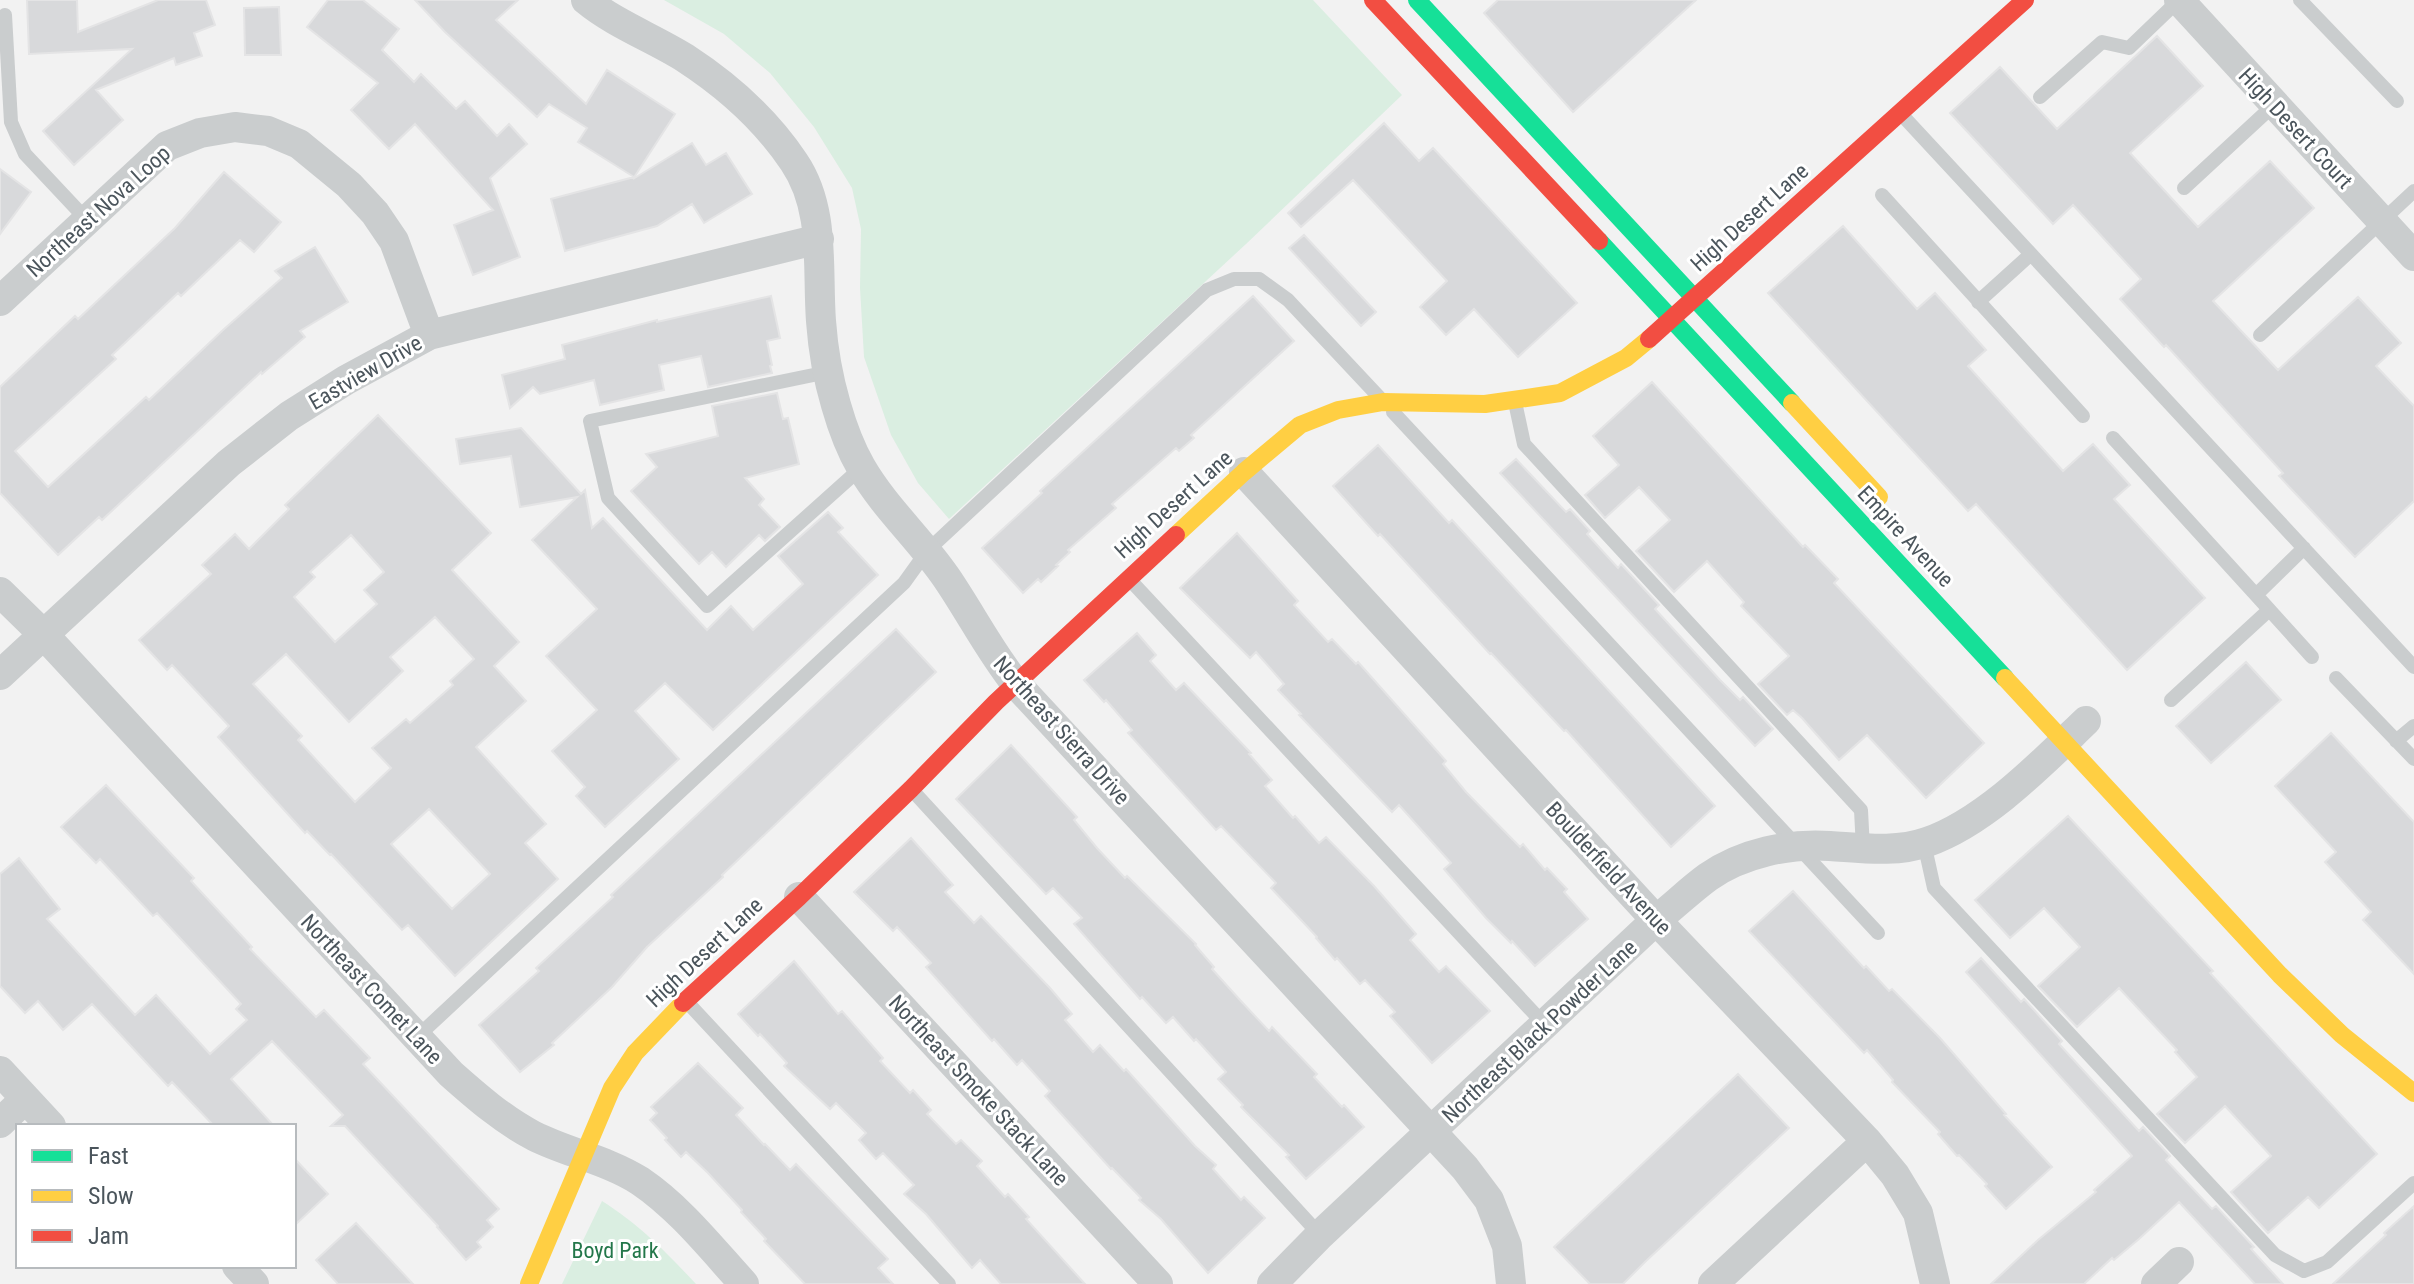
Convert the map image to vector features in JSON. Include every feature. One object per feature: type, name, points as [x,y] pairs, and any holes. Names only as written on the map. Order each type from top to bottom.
[{"type":"main road","name":"Empire Avenue","points":[[1373,0],[1673,319],[2081,727],[2314,1010],[2414,1093]]},
{"type":"main road","name":"Empire Avenue","points":[[1421,2],[1890,508]]},
{"type":"main road","name":"High Desert Lane","points":[[529,1284],[612,1088],[635,1053],[685,1001],[799,897],[1016,684],[1244,472],[1300,425],[1338,410],[1383,402],[1485,404],[1560,393],[1626,358],[1673,319],[2019,2]]},
{"type":"street","name":"Northeast Sierra Drive","points":[[586,0],[685,58],[727,88],[764,122],[796,165],[812,199],[819,239],[821,322],[828,372],[835,404],[861,468],[927,551],[961,599],[996,659],[1016,684],[1465,1168],[1489,1200],[1507,1246],[1511,1284]]},
{"type":"street","name":"High Desert Court","points":[[2179,0],[2414,256]]},
{"type":"street","name":"Northeast Nova Loop","points":[[0,301],[167,146],[200,133],[235,127],[268,131],[299,144],[349,185],[375,213],[394,241],[429,335]]},
{"type":"street","name":"Eastview Drive","points":[[0,675],[229,463],[277,425],[346,380],[429,335],[819,239]]},
{"type":"street","name":"Boulderfield Avenue","points":[[1244,472],[1656,920],[1867,1141],[1895,1175],[1918,1213],[1935,1284]]},
{"type":"street","points":[[0,592],[44,635]]},
{"type":"street","name":"Northeast Comet Lane","points":[[44,635],[451,1074],[495,1113],[535,1137],[614,1167],[641,1182],[678,1213],[744,1284]]},
{"type":"street","name":"Northeast Black Powder Lane","points":[[1272,1284],[1320,1235],[1656,920],[1710,876],[1750,856],[1798,846],[1863,849],[1924,843],[1957,830],[1991,805],[2081,727]]},
{"type":"street","name":"Northeast Smoke Stack Lane","points":[[799,897],[1158,1284]]},
{"type":"street","points":[[0,1071],[49,1124]]},
{"type":"street","points":[[0,1123],[25,1099]]},
{"type":"street","points":[[1713,1284],[1867,1141]]},
{"type":"street","points":[[2156,1284],[2179,1262]]},
{"type":"street","points":[[239,1268],[254,1284]]},
{"type":"lane","points":[[2040,97],[2102,42],[2129,48],[2179,0]]},
{"type":"lane","points":[[2300,0],[2397,101]]},
{"type":"lane","points":[[5,15],[11,122],[25,154],[86,219]]},
{"type":"lane","points":[[2184,188],[2275,104]]},
{"type":"lane","points":[[1899,112],[2414,667]]},
{"type":"lane","points":[[2260,335],[2414,191]]},
{"type":"lane","points":[[1882,195],[2083,416]]},
{"type":"lane","points":[[1978,302],[2031,254]]},
{"type":"lane","points":[[417,1037],[904,583],[927,551],[1207,290],[1234,279],[1259,279],[1288,300],[1878,933]]},
{"type":"lane","points":[[828,372],[590,421],[608,498],[707,606],[861,468]]},
{"type":"lane","points":[[1514,399],[1524,444],[1861,810],[1863,849]]},
{"type":"lane","points":[[2113,438],[2312,657]]},
{"type":"lane","points":[[2256,595],[2304,548]]},
{"type":"lane","points":[[1128,578],[1546,1025]]},
{"type":"lane","points":[[2171,700],[2269,610]]},
{"type":"lane","points":[[2336,678],[2414,759]]},
{"type":"lane","points":[[2396,741],[2414,726]]},
{"type":"lane","points":[[911,789],[1320,1235]]},
{"type":"lane","points":[[1924,843],[1934,888],[2275,1255],[2304,1271],[2327,1262],[2414,1183]]},
{"type":"lane","points":[[685,1001],[949,1284]]},
{"type":"green space","points":[[664,0],[1313,0],[1402,95],[949,519],[918,483],[891,435],[864,357],[861,229],[852,188],[814,127],[770,73],[724,34]]},
{"type":"green space","name":"Boyd Park","points":[[602,1201],[652,1239],[696,1284],[562,1284]]},
{"type":"building","points":[[27,0],[77,0],[78,32],[158,0],[206,0],[215,25],[194,33],[202,56],[176,65],[174,58],[96,90],[123,120],[74,165],[43,131],[132,49],[29,54]]},
{"type":"building","points":[[328,0],[363,0],[399,29],[382,50],[414,82],[421,74],[456,109],[465,101],[497,136],[509,124],[527,144],[490,178],[520,257],[473,275],[454,225],[493,210],[415,124],[389,149],[351,110],[378,83],[307,27]]},
{"type":"building","points":[[415,0],[518,0],[496,20],[586,104],[607,70],[675,114],[633,179],[692,143],[706,165],[726,153],[752,194],[704,223],[692,204],[657,226],[565,251],[551,199],[634,177],[578,142],[587,128],[549,104],[537,117]]},
{"type":"building","points":[[1498,0],[1696,0],[1573,112],[1484,13]]},
{"type":"building","points":[[279,7],[281,55],[245,55],[244,8]]},
{"type":"building","points":[[2157,36],[2203,86],[2130,153],[2198,227],[2270,161],[2314,208],[2213,301],[2278,370],[2358,297],[2401,343],[2376,366],[2414,406],[2414,501],[2355,557],[2279,476],[2283,473],[2120,299],[2141,279],[2073,205],[2053,224],[1950,113],[2000,67],[2057,129]]},
{"type":"building","points":[[1384,123],[1419,161],[1433,148],[1577,303],[1518,357],[1474,309],[1446,335],[1420,307],[1447,281],[1353,180],[1301,227],[1288,213]]},
{"type":"building","points":[[0,169],[31,192],[0,234]]},
{"type":"building","points":[[224,172],[281,222],[254,252],[240,240],[181,296],[178,293],[112,355],[116,359],[15,451],[48,487],[282,278],[275,271],[315,247],[348,302],[300,331],[305,337],[261,372],[102,520],[99,517],[58,555],[0,493],[0,387],[175,228]]},
{"type":"building","points":[[1843,226],[1917,309],[1935,293],[1986,350],[1968,366],[2063,471],[2093,444],[2130,485],[2114,499],[2205,598],[2127,670],[1976,504],[1968,511],[1768,293]]},
{"type":"building","points":[[1304,235],[1376,312],[1361,326],[1289,248]]},
{"type":"building","points":[[771,296],[780,338],[767,341],[772,373],[708,387],[701,356],[659,365],[664,390],[600,405],[594,380],[540,394],[533,387],[510,408],[502,375],[565,359],[562,345],[657,320]]},
{"type":"building","points":[[1253,296],[1294,341],[1191,435],[1194,438],[1179,451],[1176,448],[1112,504],[1116,508],[1068,550],[1070,552],[1041,582],[1038,579],[1023,593],[982,548]]},
{"type":"building","points":[[1652,382],[1803,547],[1805,545],[1838,579],[1834,583],[1984,743],[1926,798],[1867,735],[1839,760],[1802,718],[1793,710],[1787,715],[1758,684],[1789,656],[1741,606],[1744,602],[1707,561],[1674,592],[1636,551],[1670,520],[1639,487],[1605,518],[1585,495],[1619,465],[1593,436]]},
{"type":"building","points":[[777,393],[783,419],[788,418],[799,464],[745,478],[764,499],[759,505],[780,527],[765,541],[759,535],[726,567],[712,552],[699,564],[631,491],[657,467],[646,454],[718,436],[712,406]]},
{"type":"building","points":[[378,415],[491,533],[452,570],[519,642],[494,666],[526,701],[476,747],[546,824],[525,843],[558,879],[455,976],[408,925],[402,930],[331,854],[307,831],[305,833],[218,737],[229,726],[172,665],[167,670],[139,640],[211,574],[202,565],[235,534],[249,549],[289,509],[285,505]],"holes":[[[351,535],[384,572],[364,590],[377,604],[335,642],[294,597],[315,577],[310,572]],[[435,617],[474,659],[450,681],[453,685],[410,723],[406,719],[372,748],[391,768],[355,802],[298,740],[302,736],[253,684],[286,654],[349,722],[403,671],[390,657]],[[429,809],[490,874],[452,909],[391,844]]]},
{"type":"building","points":[[521,428],[581,494],[585,490],[592,528],[603,518],[707,630],[731,606],[753,630],[803,584],[778,556],[828,512],[843,528],[838,532],[878,575],[713,730],[665,683],[635,711],[679,759],[605,827],[576,796],[585,787],[552,751],[597,710],[546,656],[597,609],[532,540],[577,497],[520,507],[511,456],[460,464],[456,439]]},
{"type":"building","points":[[1378,445],[1449,523],[1452,520],[1715,806],[1671,847],[1566,730],[1490,654],[1333,486]]},
{"type":"building","points":[[1516,459],[1566,512],[1570,509],[1590,531],[1587,534],[1618,568],[1621,564],[1659,605],[1655,609],[1720,680],[1740,700],[1743,697],[1773,729],[1755,746],[1500,473]]},
{"type":"building","points":[[1237,533],[1298,601],[1294,605],[1328,642],[1332,639],[1356,664],[1358,662],[1446,761],[1443,764],[1466,792],[1520,847],[1523,844],[1545,870],[1547,868],[1567,889],[1564,892],[1588,919],[1535,966],[1486,918],[1444,869],[1451,863],[1399,805],[1392,812],[1299,715],[1278,690],[1284,684],[1256,652],[1250,658],[1180,588]]},
{"type":"building","points":[[896,629],[936,672],[647,947],[612,987],[552,1043],[554,1045],[520,1072],[479,1025],[539,971],[536,968],[613,897],[611,895]]},
{"type":"building","points":[[1137,633],[1156,655],[1150,661],[1176,690],[1184,683],[1251,753],[1272,780],[1265,786],[1293,818],[1295,816],[1319,843],[1326,837],[1416,934],[1410,940],[1439,972],[1446,966],[1490,1011],[1432,1063],[1390,1016],[1395,1012],[1365,980],[1360,984],[1337,958],[1335,960],[1271,888],[1276,883],[1221,826],[1216,830],[1128,733],[1132,730],[1106,700],[1104,702],[1084,680]]},
{"type":"building","points":[[2246,662],[2281,700],[2211,763],[2176,726]]},
{"type":"building","points":[[2331,733],[2414,822],[2414,974],[2363,920],[2371,912],[2325,862],[2336,852],[2275,786]]},
{"type":"building","points":[[1011,745],[1077,817],[1074,820],[1097,848],[1196,944],[1214,967],[1212,969],[1240,1000],[1269,1031],[1272,1027],[1317,1074],[1314,1077],[1364,1127],[1306,1179],[1286,1157],[1289,1155],[1218,1079],[1226,1072],[1196,1039],[1194,1041],[1173,1017],[1166,1023],[1142,997],[1140,999],[1074,924],[1082,918],[1053,888],[1046,894],[956,799]]},
{"type":"building","points":[[106,785],[194,878],[191,881],[252,947],[250,949],[316,1017],[324,1010],[370,1058],[363,1064],[499,1209],[487,1220],[493,1227],[477,1242],[481,1247],[466,1260],[345,1126],[331,1126],[343,1115],[272,1041],[231,1079],[272,1124],[212,1124],[172,1082],[168,1086],[92,1004],[63,1030],[38,1001],[25,1013],[0,986],[0,874],[19,858],[60,909],[47,919],[135,1015],[156,995],[210,1054],[247,1020],[236,1009],[241,1004],[157,913],[153,916],[100,859],[96,863],[61,827]]},
{"type":"building","points":[[2068,816],[2213,971],[2210,973],[2377,1154],[2319,1208],[2308,1197],[2268,1233],[2231,1192],[2271,1156],[2225,1106],[2185,1143],[2157,1114],[2197,1077],[2175,1052],[2177,1050],[2119,988],[2077,1027],[2038,986],[2080,947],[2044,908],[2010,938],[1975,900]]},
{"type":"building","points":[[911,838],[953,885],[945,892],[974,923],[981,916],[1050,988],[1072,1014],[1065,1020],[1093,1052],[1100,1045],[1124,1071],[1126,1069],[1216,1165],[1213,1169],[1241,1200],[1244,1197],[1265,1218],[1208,1273],[1045,1096],[1050,1091],[1022,1060],[1017,1065],[994,1039],[992,1041],[926,967],[931,963],[897,927],[893,931],[854,892]]},
{"type":"building","points":[[1793,891],[1864,968],[1866,966],[1889,991],[1892,989],[1940,1038],[2052,1167],[2006,1209],[1867,1050],[1864,1053],[1749,931]]},
{"type":"building","points":[[1981,958],[2021,1002],[2024,999],[2062,1041],[2059,1044],[2139,1131],[2143,1127],[2170,1156],[2166,1160],[2212,1209],[2216,1206],[2283,1284],[2255,1284],[2179,1202],[2084,1284],[1991,1284],[2096,1192],[2094,1190],[2132,1156],[1966,972]]},
{"type":"building","points":[[794,961],[838,1014],[842,1011],[883,1058],[880,1061],[931,1110],[927,1114],[956,1144],[961,1140],[982,1161],[977,1166],[1005,1197],[1008,1194],[1029,1217],[1026,1219],[1085,1284],[1001,1284],[980,1260],[972,1268],[926,1214],[904,1194],[914,1185],[883,1153],[876,1159],[859,1140],[866,1133],[836,1103],[830,1109],[784,1066],[787,1063],[738,1014]]},
{"type":"building","points":[[698,1063],[743,1108],[736,1115],[764,1145],[790,1170],[796,1164],[888,1259],[878,1268],[893,1284],[805,1284],[764,1241],[766,1239],[708,1173],[686,1152],[681,1157],[665,1140],[667,1138],[650,1120],[657,1113],[651,1107]]},
{"type":"building","points":[[1738,1074],[1789,1128],[1623,1284],[1590,1284],[1554,1247]]},
{"type":"building","points":[[296,1160],[328,1194],[296,1224]]},
{"type":"building","points":[[2414,1206],[2414,1284],[2333,1284],[2386,1235],[2384,1233]]},
{"type":"building","points":[[356,1223],[413,1284],[338,1284],[316,1260]]},
{"type":"traffic: fast","points":[[1417,0],[1792,403]]},
{"type":"traffic: fast","points":[[1599,241],[2005,678]]},
{"type":"traffic: slow","points":[[1176,535],[1300,425],[1338,410],[1383,402],[1485,404],[1560,393],[1626,358],[1649,339]]},
{"type":"traffic: slow","points":[[1792,403],[1879,497]]},
{"type":"traffic: slow","points":[[2005,678],[2280,975],[2342,1035],[2414,1093]]},
{"type":"traffic: slow","points":[[529,1284],[612,1088],[635,1053],[683,1003]]},
{"type":"traffic: jam","points":[[1373,0],[1599,241]]},
{"type":"traffic: jam","points":[[1649,339],[2025,0]]},
{"type":"traffic: jam","points":[[683,1003],[799,897],[996,702],[1176,535]]}]
